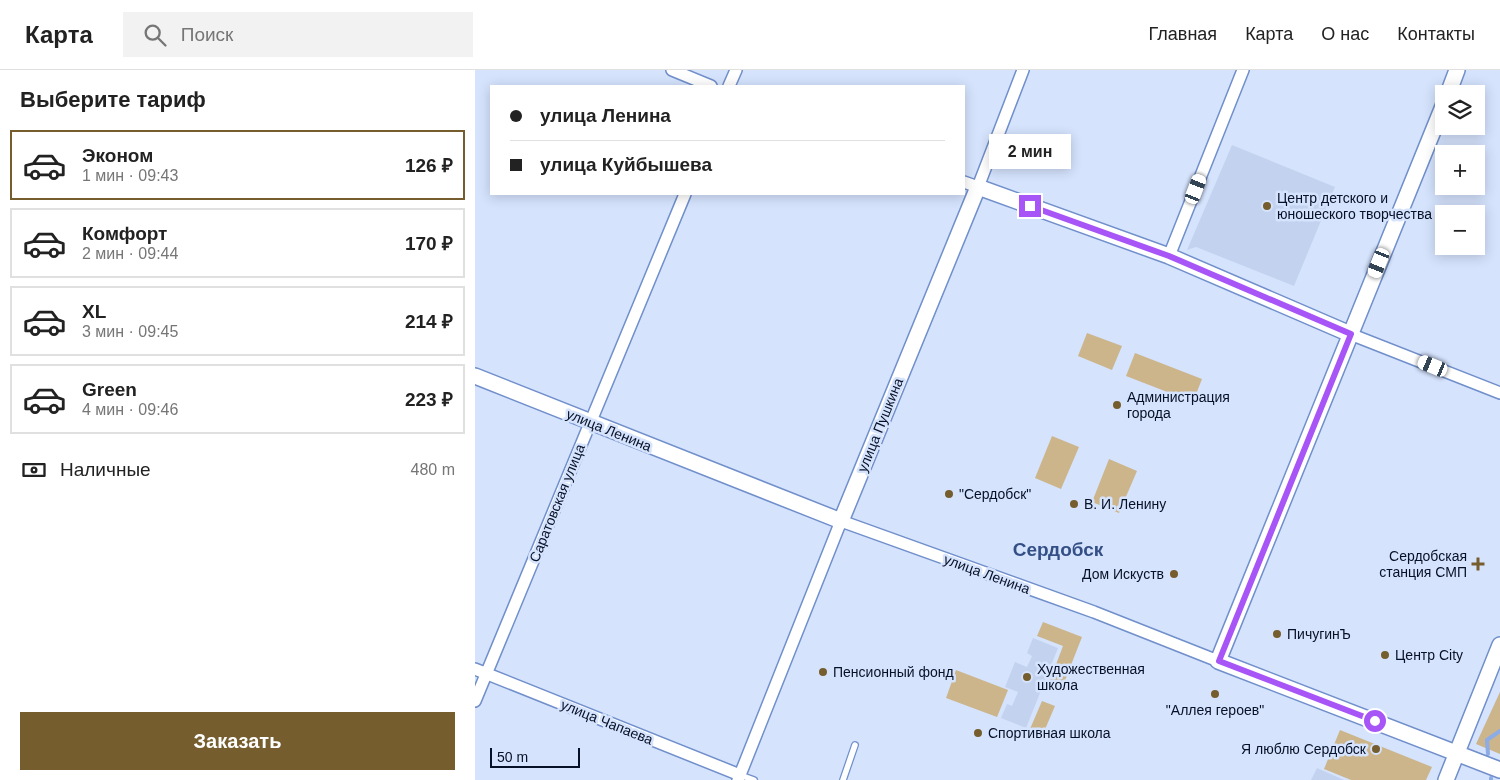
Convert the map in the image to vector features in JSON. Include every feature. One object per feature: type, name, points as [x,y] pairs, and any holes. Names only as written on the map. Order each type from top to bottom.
[{"type":"street","points":[[672,70],[709,85]]},
{"type":"street","points":[[729,85],[736,70]]},
{"type":"street","name":"улица Пушкина","points":[[739,777],[841,522],[971,184],[1023,70]]},
{"type":"street","points":[[1169,256],[1243,70]]},
{"type":"street","points":[[1451,85],[1457,70]]},
{"type":"street","points":[[1219,661],[1435,126]]},
{"type":"street","points":[[971,184],[1169,256],[1351,334],[1500,393]]},
{"type":"street","name":"Саратовская улица","points":[[475,701],[685,195]]},
{"type":"street","name":"улица Ленина","points":[[475,376],[841,522],[1094,612],[1500,770]]},
{"type":"street","points":[[1447,780],[1500,645]]},
{"type":"street","name":"улица Чапаева","points":[[475,669],[739,777]]},
{"type":"lane","points":[[843,780],[855,745]]},
{"type":"lane","points":[[739,777],[754,780]]},
{"type":"shaded area","name":"Центр детского и юношеского творчества","points":[[1232,145],[1335,187],[1294,286],[1196,247],[1187,250]]},
{"type":"shaded area","points":[[1087,333],[1122,346],[1112,370],[1078,356]]},
{"type":"shaded area","points":[[1135,353],[1202,379],[1193,402],[1126,376]]},
{"type":"shaded area","points":[[1052,436],[1079,447],[1061,489],[1035,478]]},
{"type":"shaded area","points":[[1109,459],[1137,471],[1119,513],[1092,502]]},
{"type":"shaded area","points":[[1043,622],[1082,637],[1062,688],[1049,683],[1063,646],[1037,636]]},
{"type":"shaded area","name":"Художественная школа","points":[[1033,638],[1058,648],[1026,728],[1001,718],[1007,704],[1012,706],[1018,692],[1005,687],[1015,662],[1027,667],[1032,656],[1027,653]]},
{"type":"shaded area","points":[[956,670],[1008,690],[997,717],[946,698]]},
{"type":"shaded area","points":[[1500,692],[1500,754],[1476,744]]},
{"type":"shaded area","points":[[1042,701],[1055,706],[1043,734],[1030,729]]},
{"type":"shaded area","points":[[1340,730],[1432,767],[1426,780],[1351,780],[1324,769]]},
{"type":"shaded area","points":[[1317,768],[1344,780],[1311,780]]},
{"type":"waterway","points":[[1488,754],[1487,740],[1500,731]]},
{"type":"place","name":"Центр детского и юношеского творчества","points":[[1267,206]]},
{"type":"place","name":"Администрация города","points":[[1117,405]]},
{"type":"place","name":"\"Сердобск\"","points":[[949,494]]},
{"type":"place","name":"В. И. Ленину","points":[[1074,504]]},
{"type":"place","name":"Сердобская станция СМП","points":[[1478,564]]},
{"type":"place","name":"Дом Искуств","points":[[1174,574]]},
{"type":"place","name":"ПичугинЪ","points":[[1277,634]]},
{"type":"place","name":"Центр City","points":[[1385,655]]},
{"type":"place","name":"Пенсионный фонд","points":[[823,672]]},
{"type":"place","name":"Художественная школа","points":[[1027,677]]},
{"type":"place","name":"\"Аллея героев\"","points":[[1215,694]]},
{"type":"place","name":"Спортивная школа","points":[[978,733]]},
{"type":"place","name":"Я люблю Сердобск","points":[[1376,749]]},
{"type":"district","name":"Сердобск","points":[[1058,549]]},
{"type":"route","points":[[1030,206],[1169,256],[1351,334],[1219,661],[1375,721]]}]
